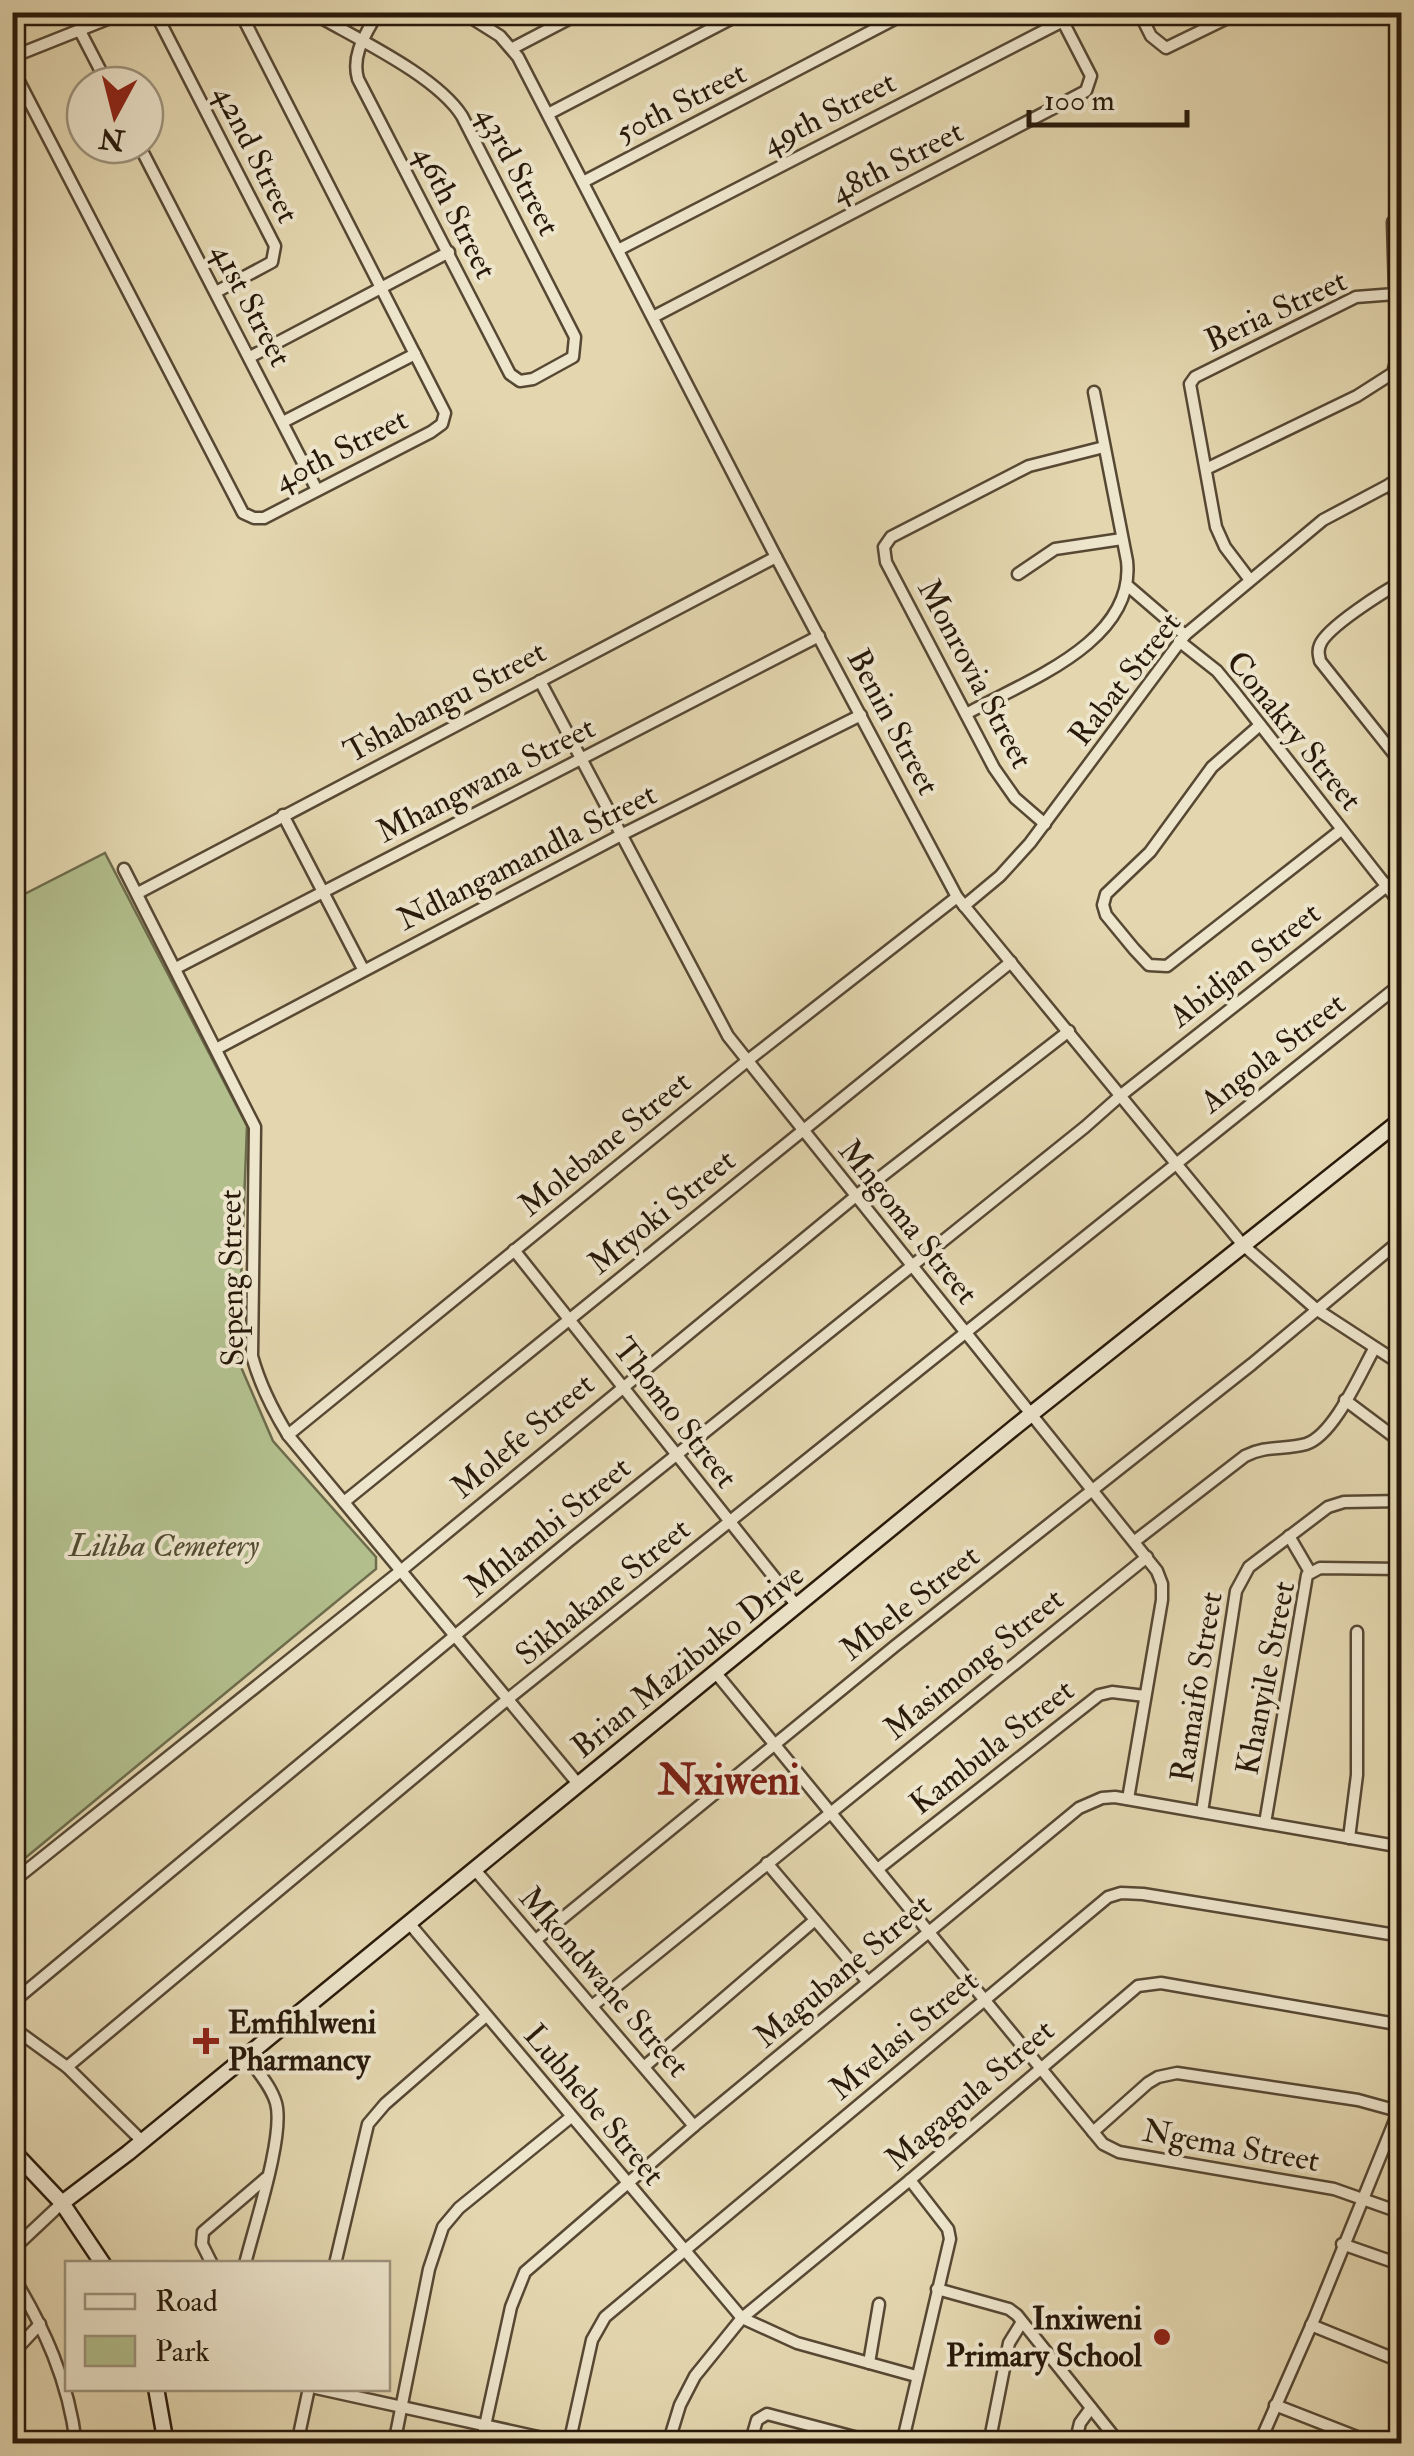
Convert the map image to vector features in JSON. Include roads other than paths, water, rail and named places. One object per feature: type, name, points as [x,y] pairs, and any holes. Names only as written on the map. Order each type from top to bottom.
[{"type":"street","points":[[12,57],[125,12]]},
{"type":"street","name":"42nd Street","points":[[155,12],[275,246],[272,262],[216,292]]},
{"type":"street","name":"40th Street","points":[[12,68],[244,513],[264,518],[442,424],[444,407],[240,12]]},
{"type":"street","name":"43rd Street","points":[[311,12],[438,88],[456,106],[575,337],[576,352],[570,360]]},
{"type":"street","points":[[361,42],[378,12]]},
{"type":"street","name":"Benin Street","points":[[462,12],[513,48],[776,557],[960,901],[1242,1245],[1316,1309],[1402,1366]]},
{"type":"street","points":[[513,48],[582,12]]},
{"type":"street","points":[[548,114],[744,12]]},
{"type":"street","name":"50th Street","points":[[583,182],[908,12]]},
{"type":"street","points":[[1140,12],[1151,36],[1166,48],[1240,12]]},
{"type":"street","name":"49th Street","points":[[618,250],[1061,16]]},
{"type":"street","name":"48th Street","points":[[653,317],[1081,94],[1089,86],[1091,76],[1061,16]]},
{"type":"street","points":[[80,31],[98,65]]},
{"type":"street","name":"46th Street","points":[[361,42],[355,66],[358,79],[514,378],[533,380],[570,360]]},
{"type":"street","name":"41st Street","points":[[149,165],[316,490]]},
{"type":"street","points":[[1250,580],[1220,536],[1206,469],[1258,446],[1386,379],[1392,372],[1396,358],[1393,222]]},
{"type":"street","points":[[250,357],[449,252]]},
{"type":"street","name":"Beria Street","points":[[1206,469],[1189,391],[1195,377],[1337,305],[1368,294],[1395,294]]},
{"type":"street","points":[[283,422],[415,354]]},
{"type":"street","points":[[966,714],[1078,654],[1099,632],[1128,586],[1094,392]]},
{"type":"street","name":"Monrovia Street","points":[[1045,824],[1010,790],[886,562],[884,547],[891,538],[1029,466],[1104,447]]},
{"type":"street","name":"Rabat Street","points":[[960,901],[1000,876],[1045,824],[1182,638],[1323,520],[1402,478]]},
{"type":"street","points":[[1390,484],[1402,506]]},
{"type":"street","points":[[1018,574],[1055,549],[1122,539]]},
{"type":"street","name":"Tshabangu Street","points":[[138,893],[776,557]]},
{"type":"street","points":[[1402,582],[1370,600],[1327,635],[1318,654],[1402,764]]},
{"type":"street","name":"Conakry Street","points":[[1128,586],[1217,671],[1402,906]]},
{"type":"street","name":"Mhangwana Street","points":[[176,968],[819,636]]},
{"type":"street","name":"Mngoma Street","points":[[540,680],[714,1012],[747,1061],[1160,1577],[1162,1592],[1128,1799]]},
{"type":"street","name":"Ndlangamandla Street","points":[[218,1048],[623,834],[862,715]]},
{"type":"street","points":[[1260,725],[1212,767],[1150,852],[1110,889],[1103,905],[1106,914],[1145,962],[1155,967],[1167,966],[1341,830]]},
{"type":"street","points":[[284,815],[363,969]]},
{"type":"street","name":"Sepeng Street","points":[[124,868],[255,1127],[252,1356],[260,1384],[288,1435],[580,1784]]},
{"type":"street","name":"Abidjan Street","points":[[1120,1096],[1402,874]]},
{"type":"street","name":"Molebane Street","points":[[288,1435],[747,1061],[960,901]]},
{"type":"street","name":"Mtyoki Street","points":[[344,1502],[1011,962]]},
{"type":"street","name":"Angola Street","points":[[1175,1162],[1402,983]]},
{"type":"street","name":"Molefe Street","points":[[12,1882],[403,1569],[856,1196],[1069,1031]]},
{"type":"street","name":"Mhlambi Street","points":[[12,2003],[676,1454],[1120,1096]]},
{"type":"street","name":"Brian Mazibuko Drive","points":[[12,2250],[62,2203],[143,2142],[715,1672],[1402,1118]]},
{"type":"street","name":"Sikhakane Street","points":[[67,2067],[508,1699],[1175,1162]]},
{"type":"street","name":"Mbele Street","points":[[536,1939],[1402,1238]]},
{"type":"street","name":"Thomo Street","points":[[514,1250],[797,1606]]},
{"type":"street","points":[[1389,1359],[1402,1349]]},
{"type":"street","points":[[1135,1541],[1245,1456],[1318,1438],[1374,1350]]},
{"type":"street","points":[[1344,1400],[1393,1436]]},
{"type":"street","name":"Ramaifo Street","points":[[1202,1812],[1236,1591],[1249,1567],[1335,1504],[1402,1501]]},
{"type":"street","points":[[1289,1536],[1310,1572]]},
{"type":"street","name":"Masimong Street","points":[[592,2006],[1147,1557]]},
{"type":"street","name":"Khanyile Street","points":[[1265,1824],[1310,1572],[1320,1568],[1402,1568]]},
{"type":"street","points":[[1349,1838],[1357,1776],[1357,1632]]},
{"type":"street","name":"Ngema Street","points":[[715,1672],[1103,2144],[1119,2152],[1324,2187],[1402,2213]]},
{"type":"street","name":"Kambula Street","points":[[880,1868],[1099,1695],[1112,1692],[1145,1696]]},
{"type":"street","name":"Magubane Street","points":[[481,2444],[511,2306],[525,2272],[867,1981],[1079,1808],[1102,1798],[1128,1799],[1402,1847]]},
{"type":"street","points":[[768,1863],[867,1981]]},
{"type":"street","name":"Mkondwane Street","points":[[476,1870],[694,2126]]},
{"type":"street","name":"Mvelasi Street","points":[[570,2444],[597,2328],[621,2301],[1098,1903],[1121,1893],[1402,1936]]},
{"type":"street","points":[[645,2066],[814,1920]]},
{"type":"street","name":"Lubhebe Street","points":[[410,1923],[742,2318]]},
{"type":"street","name":"Magagula Street","points":[[668,2444],[680,2405],[695,2376],[742,2318],[910,2180],[1130,1990],[1146,1983],[1402,2026]]},
{"type":"street","points":[[335,2261],[368,2124],[385,2104],[486,2016]]},
{"type":"street","points":[[12,2027],[67,2067],[143,2142]]},
{"type":"street","points":[[246,2261],[278,2108],[247,2056]]},
{"type":"street","points":[[1093,2132],[1148,2083],[1177,2073],[1358,2100],[1399,2113],[1259,2444]]},
{"type":"street","points":[[394,2444],[429,2269],[443,2227],[459,2208],[571,2117]]},
{"type":"street","points":[[12,2150],[62,2203],[100,2261]]},
{"type":"street","points":[[210,2261],[202,2244],[203,2232],[266,2178]]},
{"type":"street","points":[[902,2444],[950,2234],[910,2180]]},
{"type":"street","points":[[1342,2244],[1402,2265]]},
{"type":"street","points":[[12,2274],[40,2324],[72,2412],[76,2444]]},
{"type":"street","points":[[938,2289],[1008,2309],[1120,2444]]},
{"type":"street","points":[[869,2364],[878,2304]]},
{"type":"street","points":[[742,2318],[774,2335],[916,2376]]},
{"type":"street","points":[[989,2444],[1010,2344],[1022,2322]]},
{"type":"street","points":[[12,2354],[40,2324]]},
{"type":"street","points":[[1311,2325],[1402,2362]]},
{"type":"street","points":[[157,2391],[166,2444]]},
{"type":"street","points":[[297,2444],[311,2391]]},
{"type":"street","points":[[326,2391],[570,2444]]},
{"type":"street","points":[[1276,2405],[1375,2444]]},
{"type":"street","points":[[1075,2444],[1080,2423],[1090,2408]]},
{"type":"street","points":[[750,2444],[757,2420],[767,2414],[881,2444]]},
{"type":"place","name":"Emfihlweni Pharmancy","points":[[206,2041]]},
{"type":"place","name":"Inxiweni Primary School","points":[[1162,2337]]},
{"type":"district","name":"Nxiweni","points":[[729,1781]]},
{"type":"park label","name":"Liliba Cemetery","points":[[164,1546]]}]
